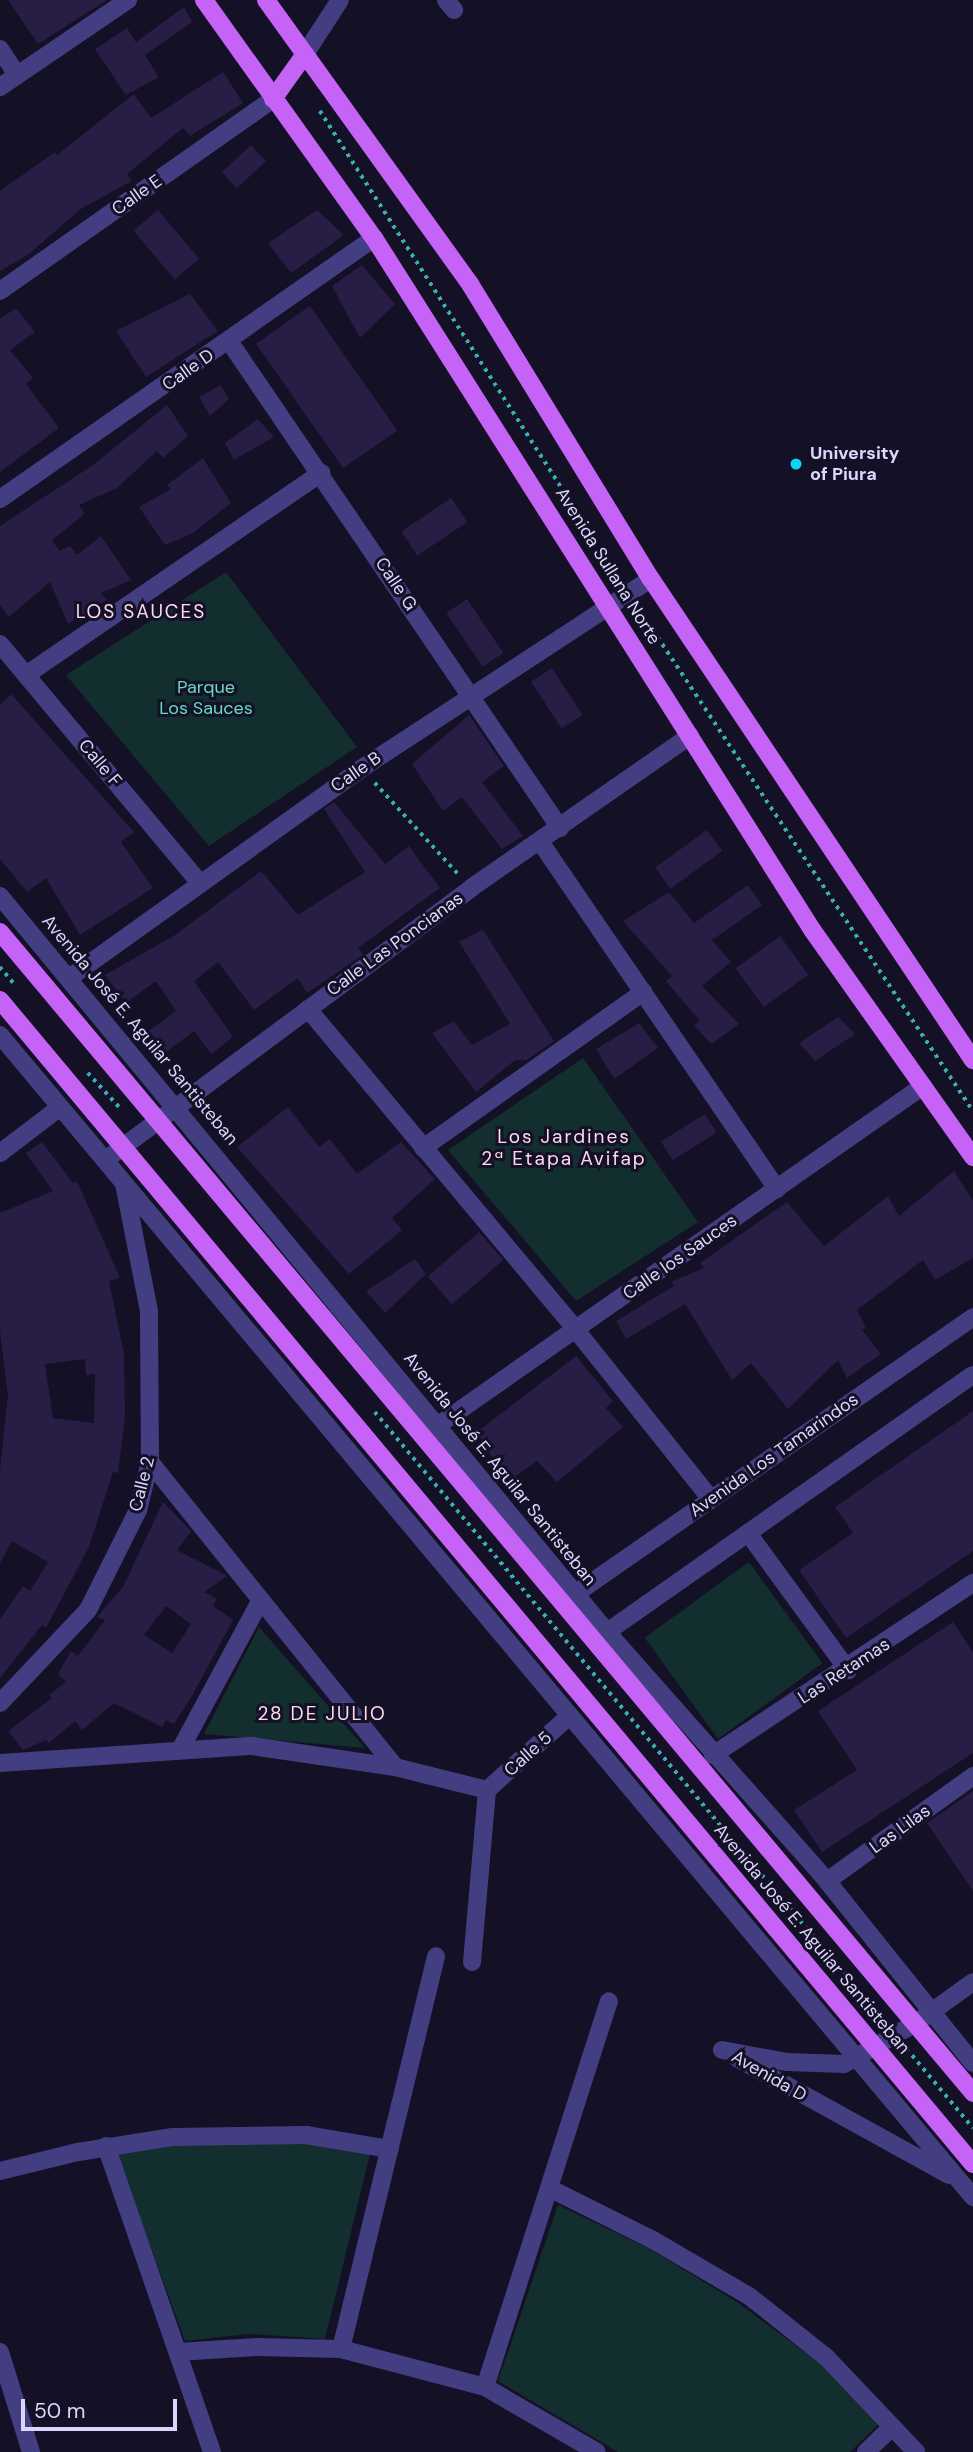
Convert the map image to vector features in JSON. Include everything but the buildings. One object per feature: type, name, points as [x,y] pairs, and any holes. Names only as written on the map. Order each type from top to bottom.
[{"type":"main road","name":"Avenida Sullana Norte","points":[[204,0],[374,238],[813,931],[973,1157]]},
{"type":"main road","name":"Avenida Sullana Norte","points":[[267,0],[470,284],[652,579],[973,1060]]},
{"type":"main road","points":[[274,99],[305,54]]},
{"type":"main road","name":"Avenida José E. Aguilar Santisteban","points":[[0,932],[973,2093]]},
{"type":"main road","name":"Avenida José E. Aguilar Santisteban","points":[[0,1000],[973,2164]]},
{"type":"street","points":[[0,87],[128,0]]},
{"type":"street","points":[[305,54],[340,0]]},
{"type":"street","points":[[0,49],[17,75]]},
{"type":"street","name":"Calle E","points":[[0,291],[274,99]]},
{"type":"street","name":"Calle D","points":[[0,499],[374,238]]},
{"type":"street","name":"Calle G","points":[[229,341],[560,828]]},
{"type":"street","points":[[26,675],[321,473]]},
{"type":"street","name":"Calle B","points":[[69,978],[362,768],[607,605],[652,579]]},
{"type":"street","name":"Calle F","points":[[0,644],[200,882]]},
{"type":"street","name":"Calle Las Poncianas","points":[[106,1160],[176,1105],[471,888],[541,843],[690,736]]},
{"type":"street","points":[[541,843],[777,1189]]},
{"type":"street","name":"Avenida José E. Aguilar Santisteban","points":[[0,896],[176,1105],[575,1594],[713,1755],[827,1881],[973,2063]]},
{"type":"street","points":[[423,1148],[643,992]]},
{"type":"street","points":[[308,1009],[576,1330],[711,1499]]},
{"type":"street","points":[[0,1035],[568,1717],[973,2197]]},
{"type":"street","name":"Calle los Sauces","points":[[437,1426],[923,1086]]},
{"type":"street","points":[[0,1153],[59,1108]]},
{"type":"street","name":"Calle 2","points":[[0,1703],[88,1611],[138,1510],[150,1462],[149,1311],[123,1180]]},
{"type":"street","name":"Avenida Los Tamarindos","points":[[575,1594],[973,1317]]},
{"type":"street","points":[[607,1632],[973,1375]]},
{"type":"street","points":[[150,1462],[259,1602],[395,1767]]},
{"type":"street","points":[[748,1533],[848,1670]]},
{"type":"street","name":"Las Retamas","points":[[713,1755],[848,1670],[973,1583]]},
{"type":"street","points":[[180,1750],[259,1602]]},
{"type":"street","name":"Calle 5","points":[[487,1790],[568,1717]]},
{"type":"street","points":[[0,1763],[30,1765],[180,1750],[253,1746],[395,1767],[487,1790],[472,1962]]},
{"type":"street","name":"Las Lilas","points":[[827,1881],[973,1776]]},
{"type":"street","points":[[341,2349],[436,1956]]},
{"type":"street","name":"Avenida D","points":[[960,2182],[722,2050],[822,2065],[859,2059],[973,1982]]},
{"type":"street","points":[[485,2387],[610,2001]]},
{"type":"street","points":[[0,2171],[106,2147],[234,2134],[306,2135],[390,2149]]},
{"type":"street","points":[[106,2147],[212,2452]]},
{"type":"street","points":[[551,2189],[653,2239],[749,2296],[826,2357],[916,2452]]},
{"type":"street","points":[[178,2353],[257,2347],[341,2349],[485,2387],[597,2452]]},
{"type":"street","points":[[0,2352],[31,2452]]},
{"type":"street","points":[[866,2452],[892,2427]]},
{"type":"path","points":[[314,103],[628,592],[973,1111]]},
{"type":"path","points":[[362,768],[471,888]]},
{"type":"path","points":[[368,1404],[878,2014]]},
{"type":"path","points":[[918,2062],[973,2128]]},
{"type":"green space","name":"Parque Los Sauces","points":[[226,572],[357,747],[209,846],[66,675]]},
{"type":"green space","points":[[583,1058],[698,1222],[576,1301],[448,1150]]},
{"type":"green space","points":[[749,1562],[822,1663],[718,1739],[645,1638]]},
{"type":"green space","points":[[259,1627],[365,1748],[204,1734]]},
{"type":"green space","points":[[258,2141],[329,2144],[370,2154],[325,2339],[249,2334],[185,2341],[116,2152],[176,2143]]},
{"type":"green space","points":[[558,2205],[648,2248],[737,2302],[817,2361],[878,2425],[850,2452],[618,2452],[498,2381]]},
{"type":"place","name":"University of Piura","points":[[796,464]]},
{"type":"district","name":"LOS SAUCES","points":[[141,612]]},
{"type":"district","name":"Los Jardines 2ª Etapa Avifap","points":[[564,1148]]},
{"type":"district","name":"28 DE JULIO","points":[[322,1714]]}]
